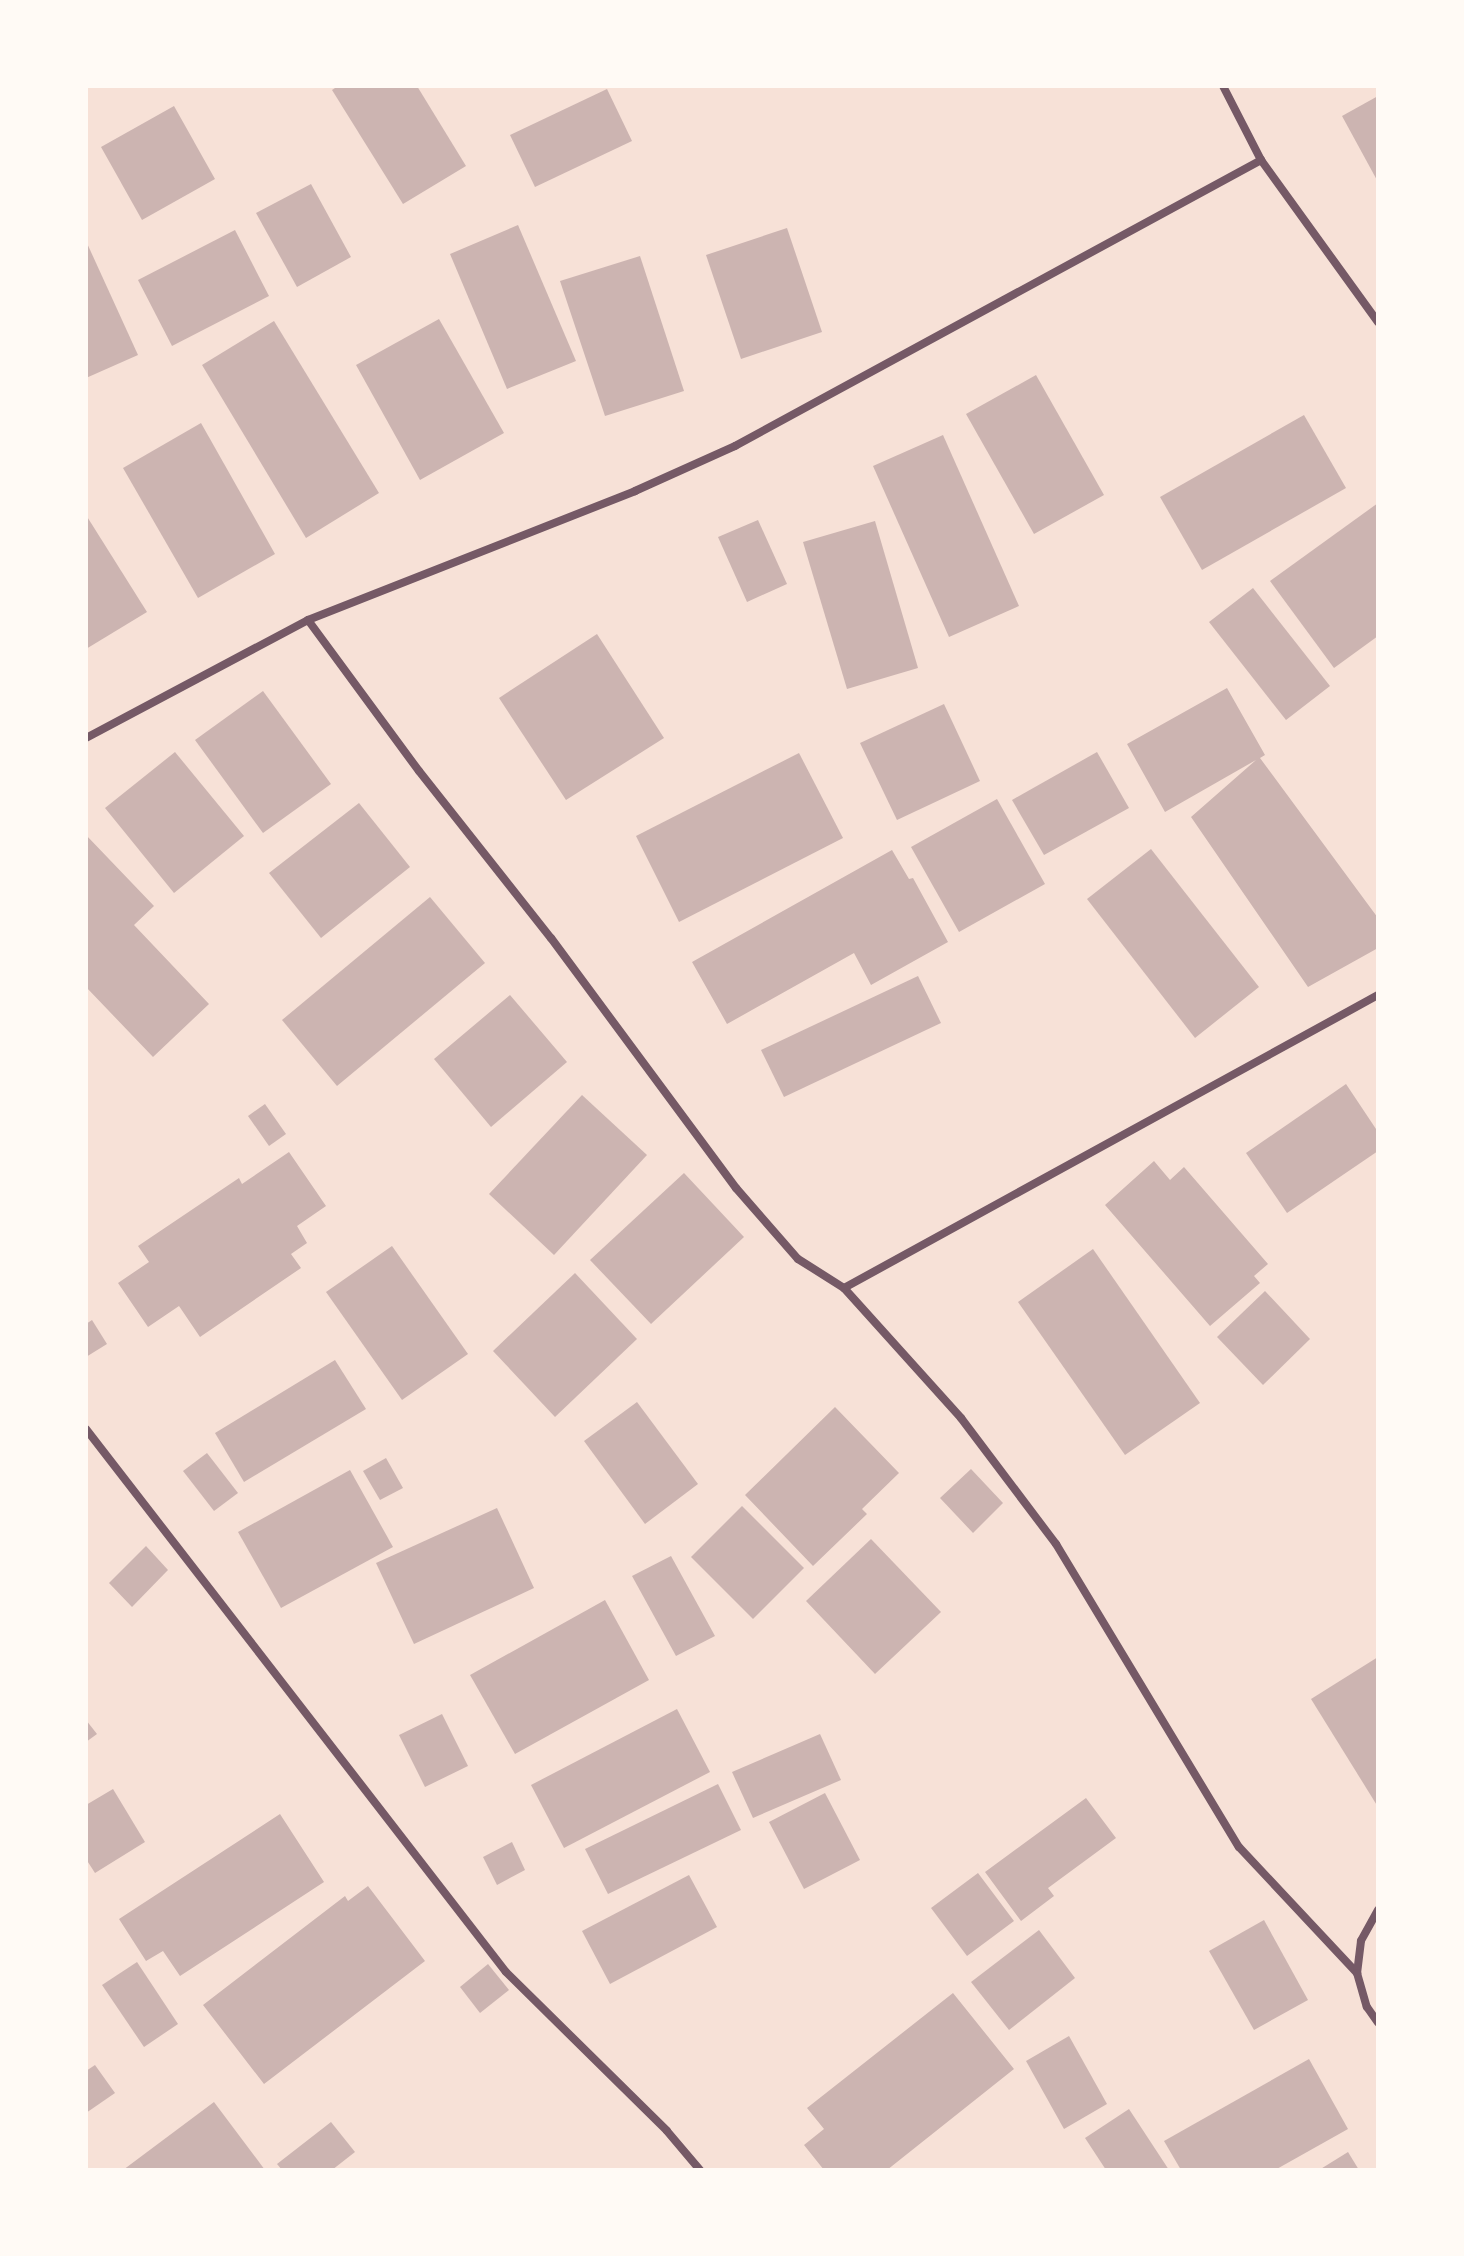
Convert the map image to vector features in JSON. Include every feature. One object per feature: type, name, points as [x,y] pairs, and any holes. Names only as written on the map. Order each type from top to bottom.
[{"type":"street","points":[[1223,86],[1261,160],[1378,322]]},
{"type":"street","points":[[86,738],[308,620],[635,491],[735,446],[1261,160]]},
{"type":"street","points":[[308,620],[409,759],[551,938],[736,1188],[798,1259],[844,1288],[961,1418],[1056,1544],[1239,1847],[1357,1973]]},
{"type":"street","points":[[844,1288],[1378,995]]},
{"type":"street","points":[[86,1429],[506,1972],[667,2131],[700,2170]]},
{"type":"street","points":[[1378,1910],[1361,1941],[1357,1973],[1367,2007],[1378,2023]]},
{"type":"building","points":[[338,86],[417,86],[466,166],[403,204],[332,90]]},
{"type":"building","points":[[607,89],[632,141],[535,187],[510,135]]},
{"type":"building","points":[[1378,96],[1378,182],[1342,116]]},
{"type":"building","points":[[174,106],[215,179],[142,220],[101,147]]},
{"type":"building","points":[[311,184],[351,257],[297,287],[256,213]]},
{"type":"building","points":[[518,225],[576,361],[507,389],[450,254]]},
{"type":"building","points":[[787,228],[822,332],[741,359],[706,255]]},
{"type":"building","points":[[235,230],[269,296],[172,346],[138,280]]},
{"type":"building","points":[[86,241],[138,355],[86,378]]},
{"type":"building","points":[[640,256],[684,391],[605,416],[560,281]]},
{"type":"building","points":[[439,319],[504,433],[420,480],[356,365]]},
{"type":"building","points":[[274,321],[379,493],[306,538],[202,365]]},
{"type":"building","points":[[1036,375],[1104,495],[1034,534],[966,414]]},
{"type":"building","points":[[1304,415],[1346,488],[1202,570],[1160,497]]},
{"type":"building","points":[[201,423],[275,554],[198,598],[123,468]]},
{"type":"building","points":[[943,435],[1019,606],[949,637],[873,466]]},
{"type":"building","points":[[1378,503],[1378,636],[1334,668],[1270,581]]},
{"type":"building","points":[[86,515],[147,612],[86,649]]},
{"type":"building","points":[[758,520],[787,584],[747,602],[718,537]]},
{"type":"building","points":[[875,521],[918,668],[847,689],[803,542]]},
{"type":"building","points":[[1253,588],[1330,686],[1286,720],[1209,622]]},
{"type":"building","points":[[597,634],[664,738],[566,800],[499,698]]},
{"type":"building","points":[[1227,688],[1265,755],[1260,758],[1378,918],[1378,948],[1308,987],[1191,817],[1256,760],[1165,812],[1127,744]]},
{"type":"building","points":[[263,691],[331,784],[263,833],[195,740]]},
{"type":"building","points":[[944,704],[980,781],[897,820],[860,743]]},
{"type":"building","points":[[175,752],[244,836],[174,893],[105,808]]},
{"type":"building","points":[[1097,752],[1129,808],[1044,855],[1012,800]]},
{"type":"building","points":[[799,753],[843,838],[679,922],[636,836]]},
{"type":"building","points":[[997,799],[1045,884],[959,932],[911,847]]},
{"type":"building","points":[[359,803],[410,867],[321,938],[269,873]]},
{"type":"building","points":[[86,835],[154,906],[134,925],[209,1004],[153,1057],[86,987]]},
{"type":"building","points":[[1151,849],[1259,987],[1195,1038],[1087,899]]},
{"type":"building","points":[[892,850],[909,879],[913,878],[948,942],[871,985],[854,953],[727,1024],[692,962]]},
{"type":"building","points":[[430,897],[485,963],[337,1086],[282,1020]]},
{"type":"building","points":[[918,976],[941,1023],[784,1097],[761,1050]]},
{"type":"building","points":[[510,995],[567,1062],[491,1127],[434,1059]]},
{"type":"building","points":[[1346,1084],[1378,1132],[1378,1151],[1287,1213],[1246,1153]]},
{"type":"building","points":[[582,1095],[647,1155],[554,1255],[489,1194]]},
{"type":"building","points":[[265,1104],[286,1134],[269,1146],[248,1116]]},
{"type":"building","points":[[289,1152],[326,1206],[297,1226],[307,1243],[291,1254],[301,1268],[200,1337],[179,1306],[148,1327],[118,1283],[149,1262],[138,1246],[239,1178],[242,1184]]},
{"type":"building","points":[[1154,1161],[1170,1180],[1184,1167],[1268,1264],[1254,1276],[1260,1283],[1210,1326],[1105,1205]]},
{"type":"building","points":[[684,1173],[744,1237],[651,1324],[590,1260]]},
{"type":"building","points":[[392,1246],[468,1354],[402,1400],[326,1292]]},
{"type":"building","points":[[1093,1249],[1200,1403],[1125,1455],[1018,1302]]},
{"type":"building","points":[[575,1273],[637,1339],[555,1417],[493,1351]]},
{"type":"building","points":[[1265,1291],[1310,1339],[1263,1385],[1217,1337]]},
{"type":"building","points":[[92,1320],[107,1344],[86,1357],[86,1324]]},
{"type":"building","points":[[335,1360],[366,1409],[244,1482],[215,1433]]},
{"type":"building","points":[[637,1402],[698,1484],[645,1524],[584,1441]]},
{"type":"building","points":[[835,1407],[899,1473],[862,1509],[867,1514],[813,1566],[745,1495]]},
{"type":"building","points":[[207,1453],[238,1493],[214,1511],[183,1471]]},
{"type":"building","points":[[386,1458],[403,1488],[380,1500],[363,1471]]},
{"type":"building","points":[[971,1469],[1003,1503],[973,1533],[940,1498]]},
{"type":"building","points":[[350,1470],[393,1547],[281,1608],[238,1532]]},
{"type":"building","points":[[742,1506],[804,1568],[753,1619],[691,1557]]},
{"type":"building","points":[[497,1508],[534,1588],[414,1644],[376,1563]]},
{"type":"building","points":[[871,1539],[941,1612],[875,1674],[806,1601]]},
{"type":"building","points":[[146,1546],[168,1570],[132,1607],[109,1583]]},
{"type":"building","points":[[671,1556],[715,1636],[676,1656],[632,1576]]},
{"type":"building","points":[[605,1600],[649,1680],[515,1754],[470,1675]]},
{"type":"building","points":[[1378,1657],[1378,1807],[1311,1699]]},
{"type":"building","points":[[677,1709],[710,1772],[564,1848],[531,1785]]},
{"type":"building","points":[[442,1714],[468,1766],[425,1787],[399,1735]]},
{"type":"building","points":[[86,1720],[97,1734],[86,1742]]},
{"type":"building","points":[[820,1734],[841,1780],[753,1818],[732,1772]]},
{"type":"building","points":[[718,1784],[741,1830],[608,1894],[585,1849]]},
{"type":"building","points":[[113,1789],[145,1842],[95,1873],[86,1859],[86,1805]]},
{"type":"building","points":[[825,1793],[860,1860],[804,1889],[769,1822]]},
{"type":"building","points":[[1086,1798],[1116,1838],[1048,1888],[1054,1896],[1021,1921],[985,1872]]},
{"type":"building","points":[[280,1814],[324,1882],[180,1976],[163,1951],[146,1961],[119,1919]]},
{"type":"building","points":[[512,1842],[525,1870],[497,1885],[483,1857]]},
{"type":"building","points":[[978,1873],[1014,1921],[967,1956],[931,1908]]},
{"type":"building","points":[[689,1875],[717,1927],[610,1984],[582,1931]]},
{"type":"building","points":[[368,1886],[425,1961],[264,2084],[203,2005],[345,1896],[348,1901]]},
{"type":"building","points":[[1264,1920],[1308,2000],[1254,2030],[1209,1951]]},
{"type":"building","points":[[1039,1930],[1075,1978],[1009,2030],[971,1982]]},
{"type":"building","points":[[137,1962],[178,2024],[144,2047],[102,1985]]},
{"type":"building","points":[[488,1964],[509,1990],[480,2013],[460,1987]]},
{"type":"building","points":[[953,1993],[1014,2069],[887,2170],[824,2170],[804,2145],[824,2129],[807,2108]]},
{"type":"building","points":[[1069,2036],[1107,2104],[1064,2129],[1026,2061]]},
{"type":"building","points":[[1309,2059],[1348,2129],[1275,2170],[1181,2170],[1164,2141]]},
{"type":"building","points":[[95,2065],[115,2093],[86,2113],[86,2071]]},
{"type":"building","points":[[214,2102],[265,2170],[123,2170]]},
{"type":"building","points":[[1129,2109],[1169,2170],[1106,2170],[1085,2138]]},
{"type":"building","points":[[331,2122],[355,2152],[332,2170],[282,2170],[277,2164]]},
{"type":"building","points":[[1348,2152],[1359,2170],[1319,2170]]}]
